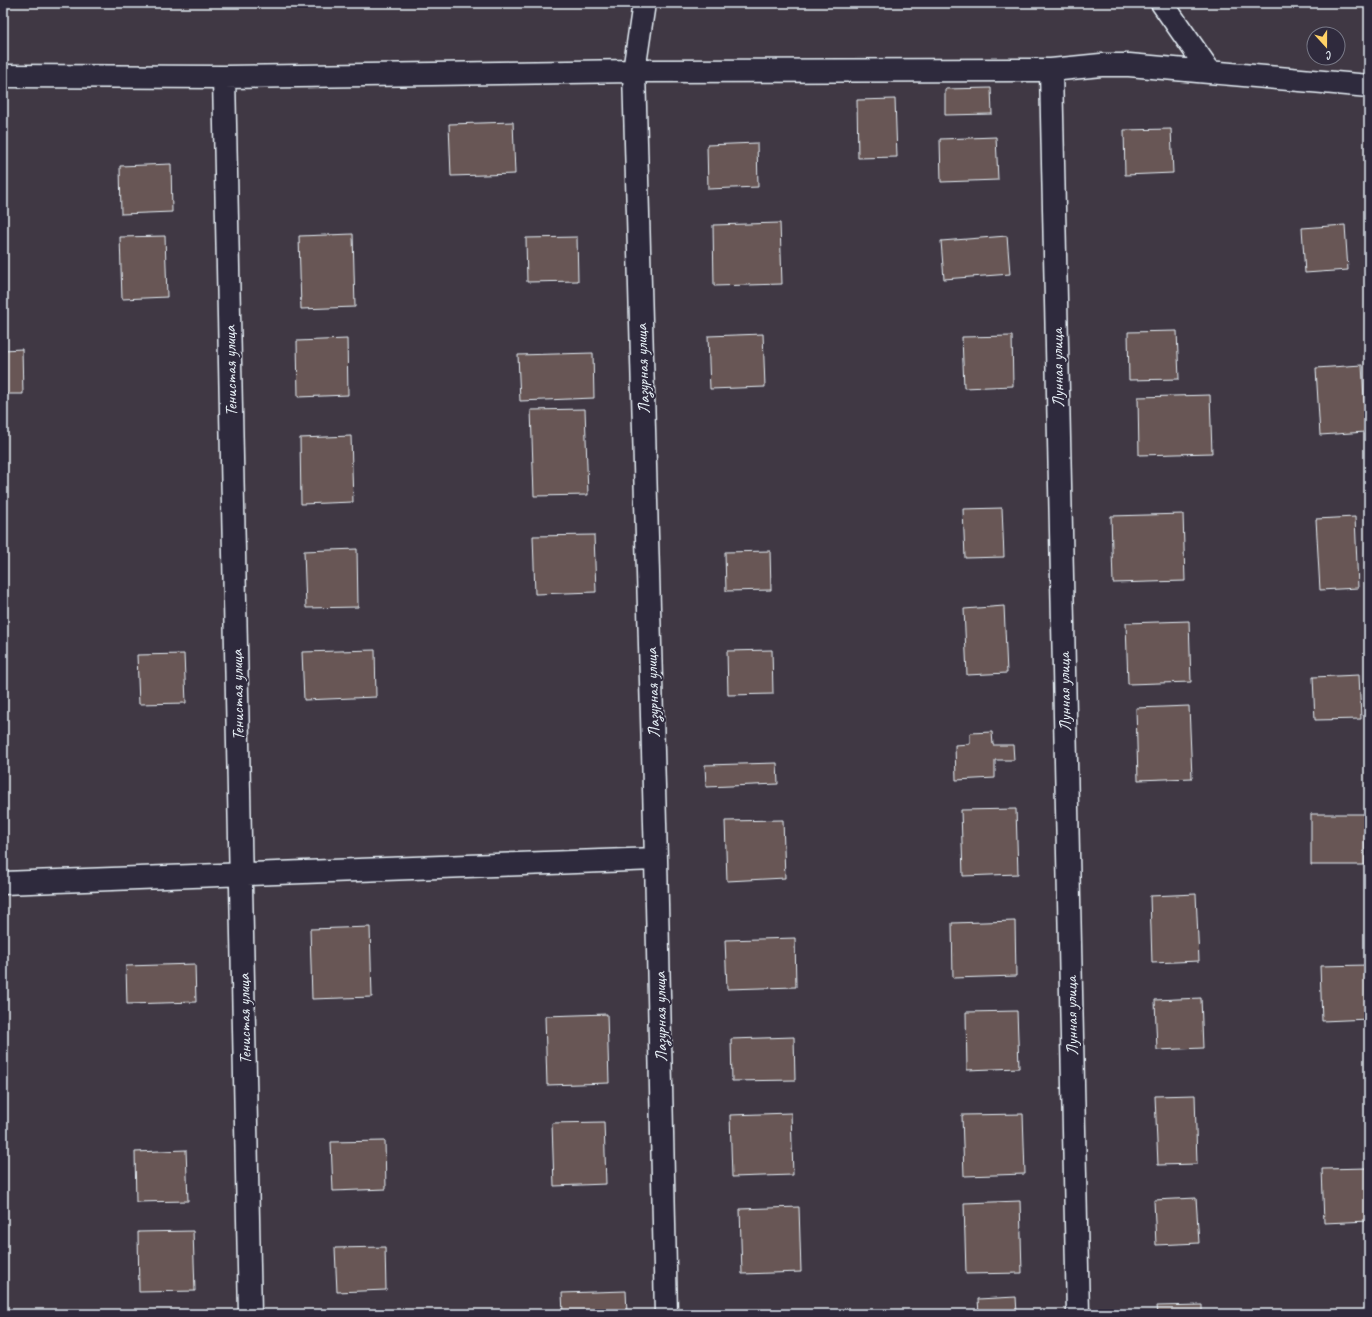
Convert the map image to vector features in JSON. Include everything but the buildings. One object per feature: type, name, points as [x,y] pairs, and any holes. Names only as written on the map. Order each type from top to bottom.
[{"type":"street","name":"Лазурная улица","points":[[644,3],[634,71],[656,859],[666,1314]]},
{"type":"street","points":[[1162,3],[1210,72]]},
{"type":"street","points":[[3,76],[224,77],[634,71],[1051,70],[1101,65],[1129,65],[1369,86]]},
{"type":"street","name":"Лунная улица","points":[[1051,70],[1078,1314]]},
{"type":"street","name":"Тенистая улица","points":[[224,77],[250,1314]]},
{"type":"street","points":[[3,883],[656,859]]}]
